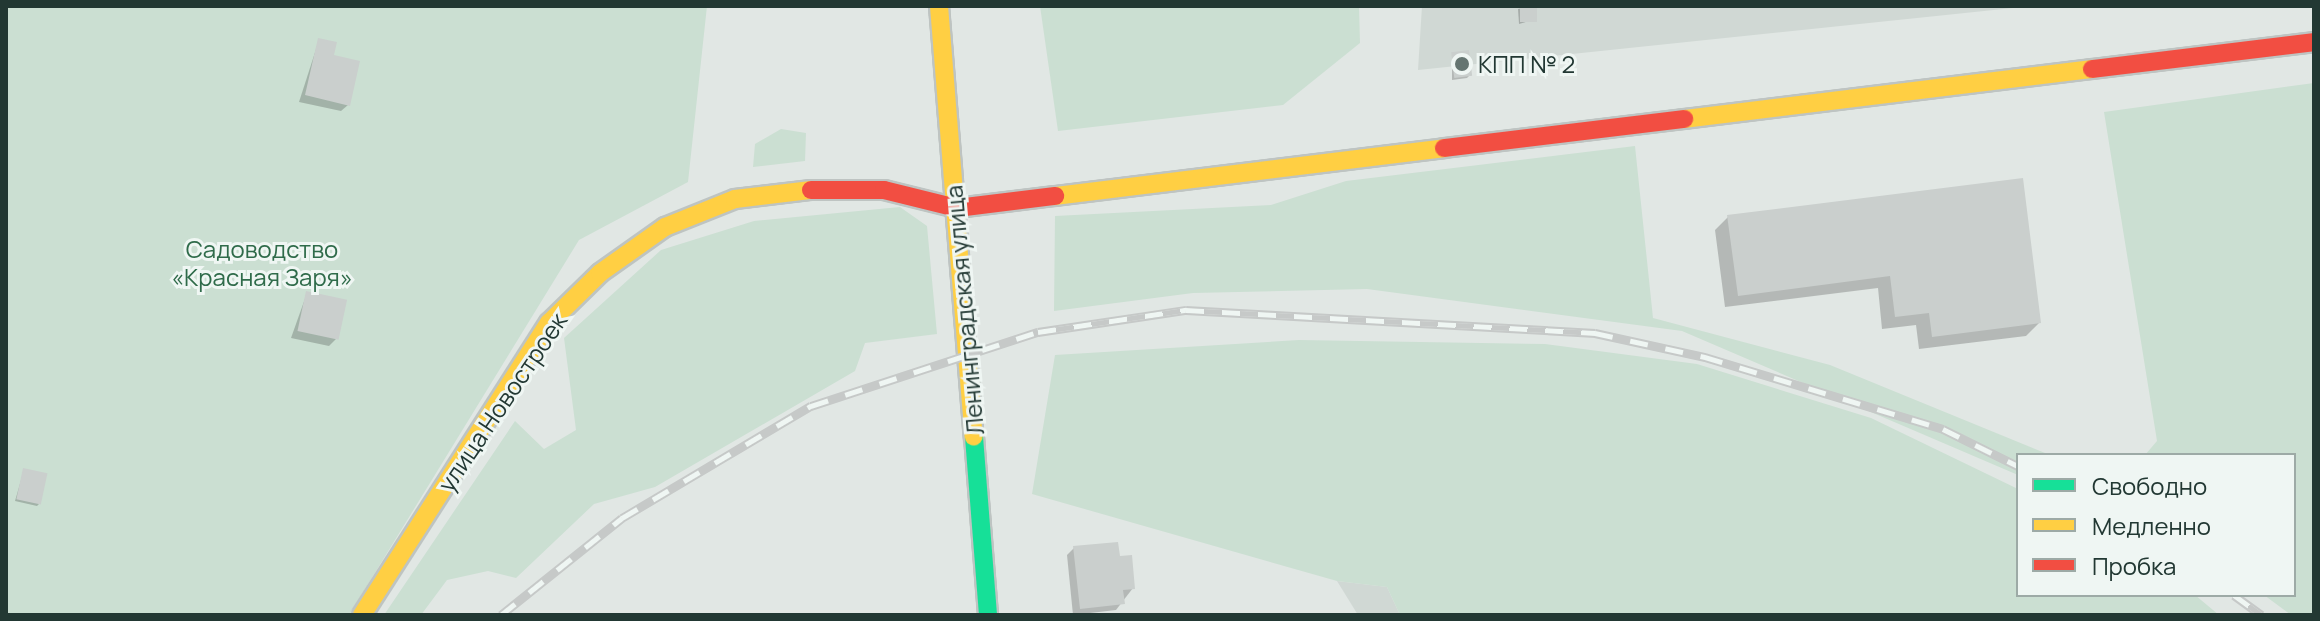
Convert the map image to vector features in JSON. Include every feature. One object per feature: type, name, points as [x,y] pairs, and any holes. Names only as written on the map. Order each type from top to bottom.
[{"type":"street","name":"Ленинградская улица","points":[[939,6],[988,615]]},
{"type":"street","points":[[957,208],[2314,42]]},
{"type":"street","name":"улица Новостроек","points":[[362,615],[549,323],[639,245],[735,199],[781,191],[884,190],[957,208]]},
{"type":"shaded area","points":[[1422,6],[2032,6],[1418,70]]},
{"type":"shaded area","points":[[1337,581],[1387,587],[1400,615],[1358,615]]},
{"type":"green space","name":"Садоводство «Красная Заря»","points":[[6,6],[707,6],[688,182],[579,240],[349,615],[6,615]]},
{"type":"green space","points":[[1040,6],[1359,6],[1360,43],[1283,105],[1058,131]]},
{"type":"green space","points":[[2314,83],[2314,615],[2291,615],[2267,597],[2296,597],[2296,453],[2147,453],[2157,441],[2104,112]]},
{"type":"green space","points":[[781,129],[806,133],[805,161],[753,167],[755,144]]},
{"type":"green space","points":[[1635,146],[1653,318],[1830,365],[2045,453],[2016,453],[2016,474],[1682,331],[1367,289],[1193,293],[1054,311],[1055,216],[1271,205],[1346,181]]},
{"type":"green space","points":[[900,207],[927,226],[937,334],[865,343],[855,371],[655,487],[594,504],[516,578],[488,571],[447,580],[421,615],[384,615],[515,421],[544,449],[576,430],[564,338],[661,250],[754,221]]},
{"type":"green space","points":[[1299,340],[1545,344],[1697,364],[1871,418],[2016,488],[2016,597],[2197,597],[2219,615],[1400,615],[1387,587],[1337,581],[1032,494],[1055,355]]},
{"type":"building","points":[[1520,6],[1537,6],[1537,22],[1520,22]]},
{"type":"building","points":[[318,38],[337,42],[334,55],[360,61],[350,106],[305,95]]},
{"type":"building","name":"КПП № 2","points":[[1469,50],[1472,76],[1454,78],[1451,52]]},
{"type":"building","points":[[2023,178],[2041,323],[1932,337],[1929,313],[1895,317],[1890,276],[1738,296],[1727,215]]},
{"type":"building","points":[[306,291],[347,300],[339,340],[297,331]]},
{"type":"building","points":[[23,468],[47,473],[41,504],[16,499]]},
{"type":"building","points":[[1118,542],[1120,556],[1132,555],[1135,589],[1123,590],[1125,604],[1080,609],[1073,546]]},
{"type":"railway","points":[[501,615],[622,518],[811,406],[1038,332],[1186,310],[1595,333],[1705,357],[1943,429],[2016,465]]},
{"type":"railway","points":[[2237,597],[2262,615]]},
{"type":"traffic: fast","points":[[974,437],[988,615]]},
{"type":"traffic: slow","points":[[939,6],[974,437]]},
{"type":"traffic: slow","points":[[1684,119],[2092,69]]},
{"type":"traffic: slow","points":[[1055,196],[1444,148]]},
{"type":"traffic: slow","points":[[362,615],[549,323],[600,273],[665,227],[735,199],[811,190]]},
{"type":"traffic: jam","points":[[2092,69],[2314,42]]},
{"type":"traffic: jam","points":[[1444,148],[1684,119]]},
{"type":"traffic: jam","points":[[811,190],[884,190],[957,208],[1055,196]]},
{"type":"place","name":"КПП № 2","points":[[1462,64]]}]
